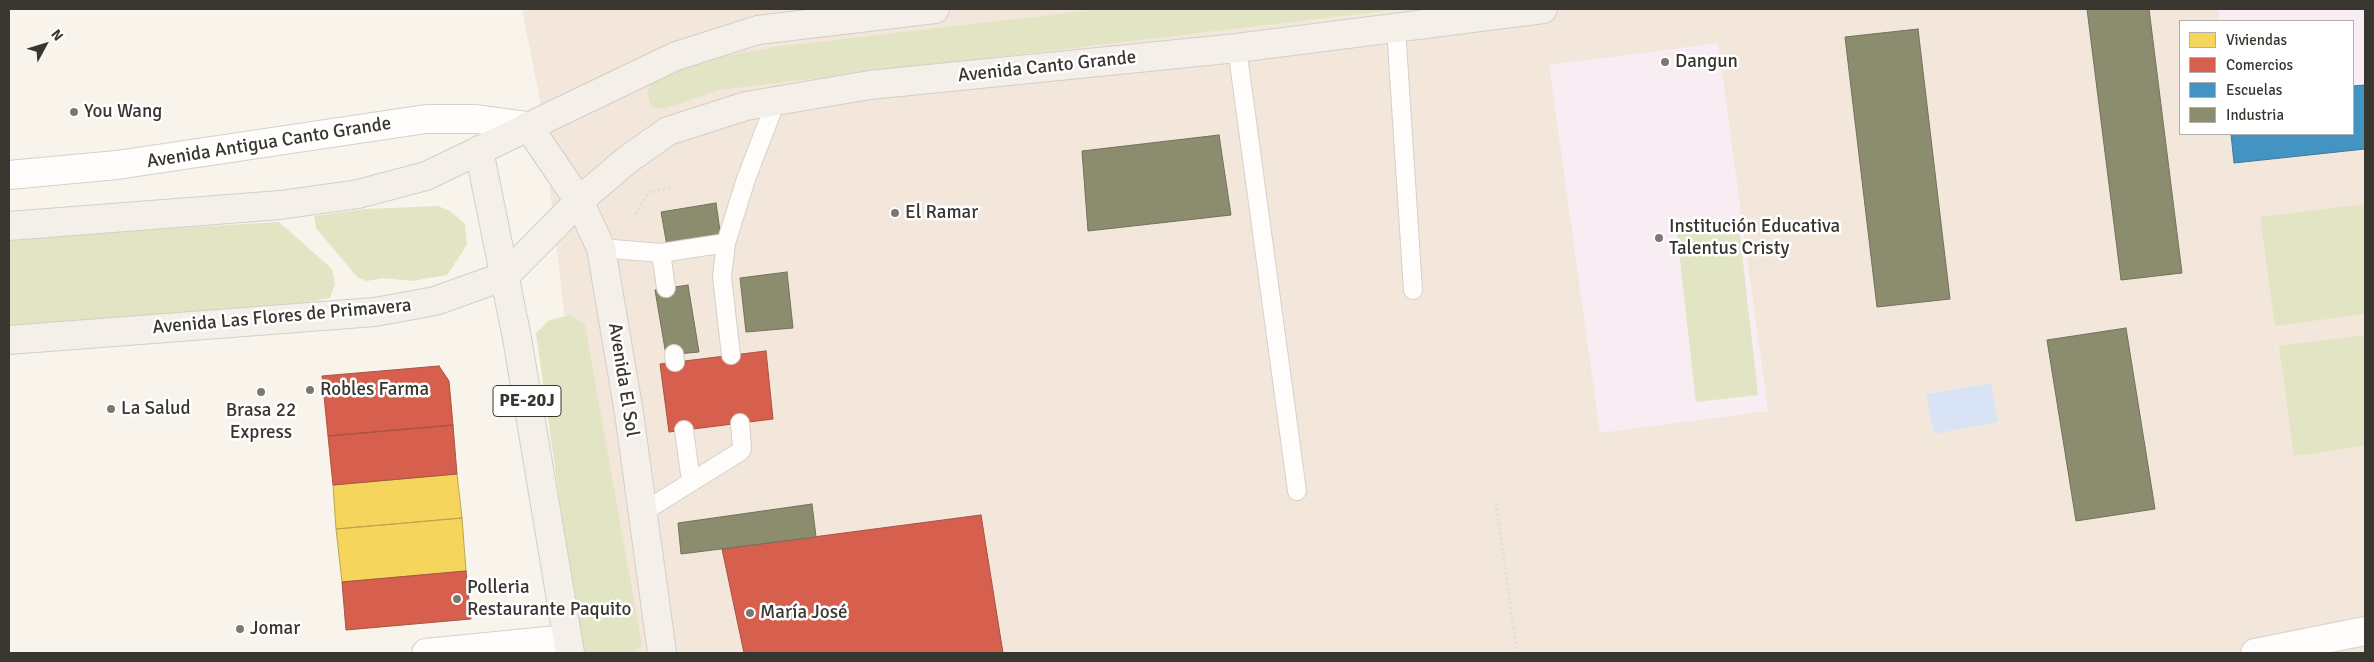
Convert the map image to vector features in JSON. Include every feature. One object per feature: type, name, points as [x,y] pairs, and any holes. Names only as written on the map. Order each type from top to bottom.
[{"type":"main road","points":[[9,226],[280,205],[358,194],[426,176],[676,56],[758,30],[844,14],[936,9]]},
{"type":"main road","name":"Avenida Canto Grande","points":[[580,201],[627,160],[668,131],[746,106],[870,85],[1237,48],[1543,9]]},
{"type":"main road","name":"Avenida El Sol","points":[[528,126],[580,201],[602,248],[619,349],[662,653]]},
{"type":"main road","name":"PE-20J","points":[[479,150],[505,276],[568,646]]},
{"type":"main road","name":"Avenida Las Flores de Primavera","points":[[9,340],[375,312],[435,301],[505,276],[580,201]]},
{"type":"street","name":"Avenida Antigua Canto Grande","points":[[9,175],[117,165],[426,119],[476,118],[528,126]]},
{"type":"street","points":[[2255,653],[2365,631]]},
{"type":"street","points":[[426,653],[568,646]]},
{"type":"lane","points":[[1396,28],[1413,290]]},
{"type":"lane","points":[[1237,48],[1297,491]]},
{"type":"lane","points":[[731,355],[722,277],[726,243],[746,179],[776,101]]},
{"type":"lane","points":[[602,248],[661,254],[726,243]]},
{"type":"lane","points":[[661,254],[666,288]]},
{"type":"lane","points":[[643,512],[740,451],[742,448],[740,423]]},
{"type":"lane","points":[[684,430],[691,481]]},
{"type":"path","points":[[636,214],[648,192],[671,188]]},
{"type":"path","points":[[1496,503],[1517,653]]},
{"type":"shaded area","points":[[522,9],[2365,9],[2365,653],[627,653],[580,453],[540,101]]},
{"type":"shaded area","points":[[2218,9],[2365,9],[2365,149],[2234,163],[2231,135],[2354,135],[2354,20],[2219,20]]},
{"type":"shaded area","name":"Institución Educativa Talentus Cristy","points":[[1718,43],[1768,411],[1600,433],[1549,65]]},
{"type":"green space","points":[[1102,9],[1401,9],[719,90],[663,109],[651,107],[647,92],[655,77],[714,58],[774,47]]},
{"type":"green space","points":[[2365,204],[2365,314],[2275,326],[2260,217]]},
{"type":"green space","points":[[438,206],[450,211],[465,224],[467,245],[447,275],[412,281],[384,278],[367,281],[358,278],[316,228],[314,216],[364,209]]},
{"type":"green space","points":[[1738,218],[1758,395],[1696,402],[1676,225]]},
{"type":"green space","points":[[279,222],[332,269],[335,284],[330,298],[287,306],[9,326],[9,241],[105,232]]},
{"type":"green space","points":[[571,315],[585,325],[642,646],[634,653],[581,653],[536,333],[549,320]]},
{"type":"green space","points":[[2365,335],[2365,446],[2294,456],[2279,346]]},
{"type":"water","points":[[1991,383],[1998,422],[1934,434],[1926,394]]},
{"type":"building: Viviendas","points":[[457,474],[462,518],[336,529],[333,485]]},
{"type":"building: Viviendas","points":[[462,518],[466,571],[342,582],[336,529]]},
{"type":"building: Comercios","points":[[766,351],[773,419],[669,432],[660,364]]},
{"type":"building: Comercios","points":[[439,366],[449,381],[453,425],[328,436],[322,376]]},
{"type":"building: Comercios","points":[[453,425],[457,474],[333,485],[328,436]]},
{"type":"building: Comercios","points":[[981,515],[1003,653],[744,653],[722,549]]},
{"type":"building: Comercios","points":[[466,571],[471,619],[346,630],[342,582]]},
{"type":"building: Escuelas","points":[[2365,85],[2365,149],[2234,163],[2231,135],[2354,135],[2354,86]]},
{"type":"building: Industria","points":[[2087,9],[2149,9],[2182,273],[2121,280]]},
{"type":"building: Industria","points":[[1918,29],[1950,299],[1877,307],[1845,37]]},
{"type":"building: Industria","points":[[1219,135],[1231,215],[1088,231],[1082,151]]},
{"type":"building: Industria","points":[[716,203],[721,238],[667,246],[661,212]]},
{"type":"building: Industria","points":[[787,272],[793,328],[746,332],[740,278]]},
{"type":"building: Industria","points":[[688,285],[699,352],[666,355],[655,290]]},
{"type":"building: Industria","points":[[2126,328],[2155,509],[2076,521],[2047,340]]},
{"type":"building: Industria","points":[[812,504],[816,537],[681,554],[678,523]]},
{"type":"place","name":"Dangun","points":[[1665,62]]},
{"type":"place","name":"You Wang","points":[[74,112]]},
{"type":"place","name":"El Ramar","points":[[895,213]]},
{"type":"place","name":"Institución Educativa Talentus Cristy","points":[[1659,238]]},
{"type":"place","name":"Robles Farma","points":[[310,390]]},
{"type":"place","name":"Brasa 22 Express","points":[[261,392]]},
{"type":"place","name":"La Salud","points":[[111,409]]},
{"type":"place","name":"Polleria Restaurante Paquito","points":[[457,599]]},
{"type":"place","name":"María José","points":[[750,613]]},
{"type":"place","name":"Jomar","points":[[240,629]]}]
